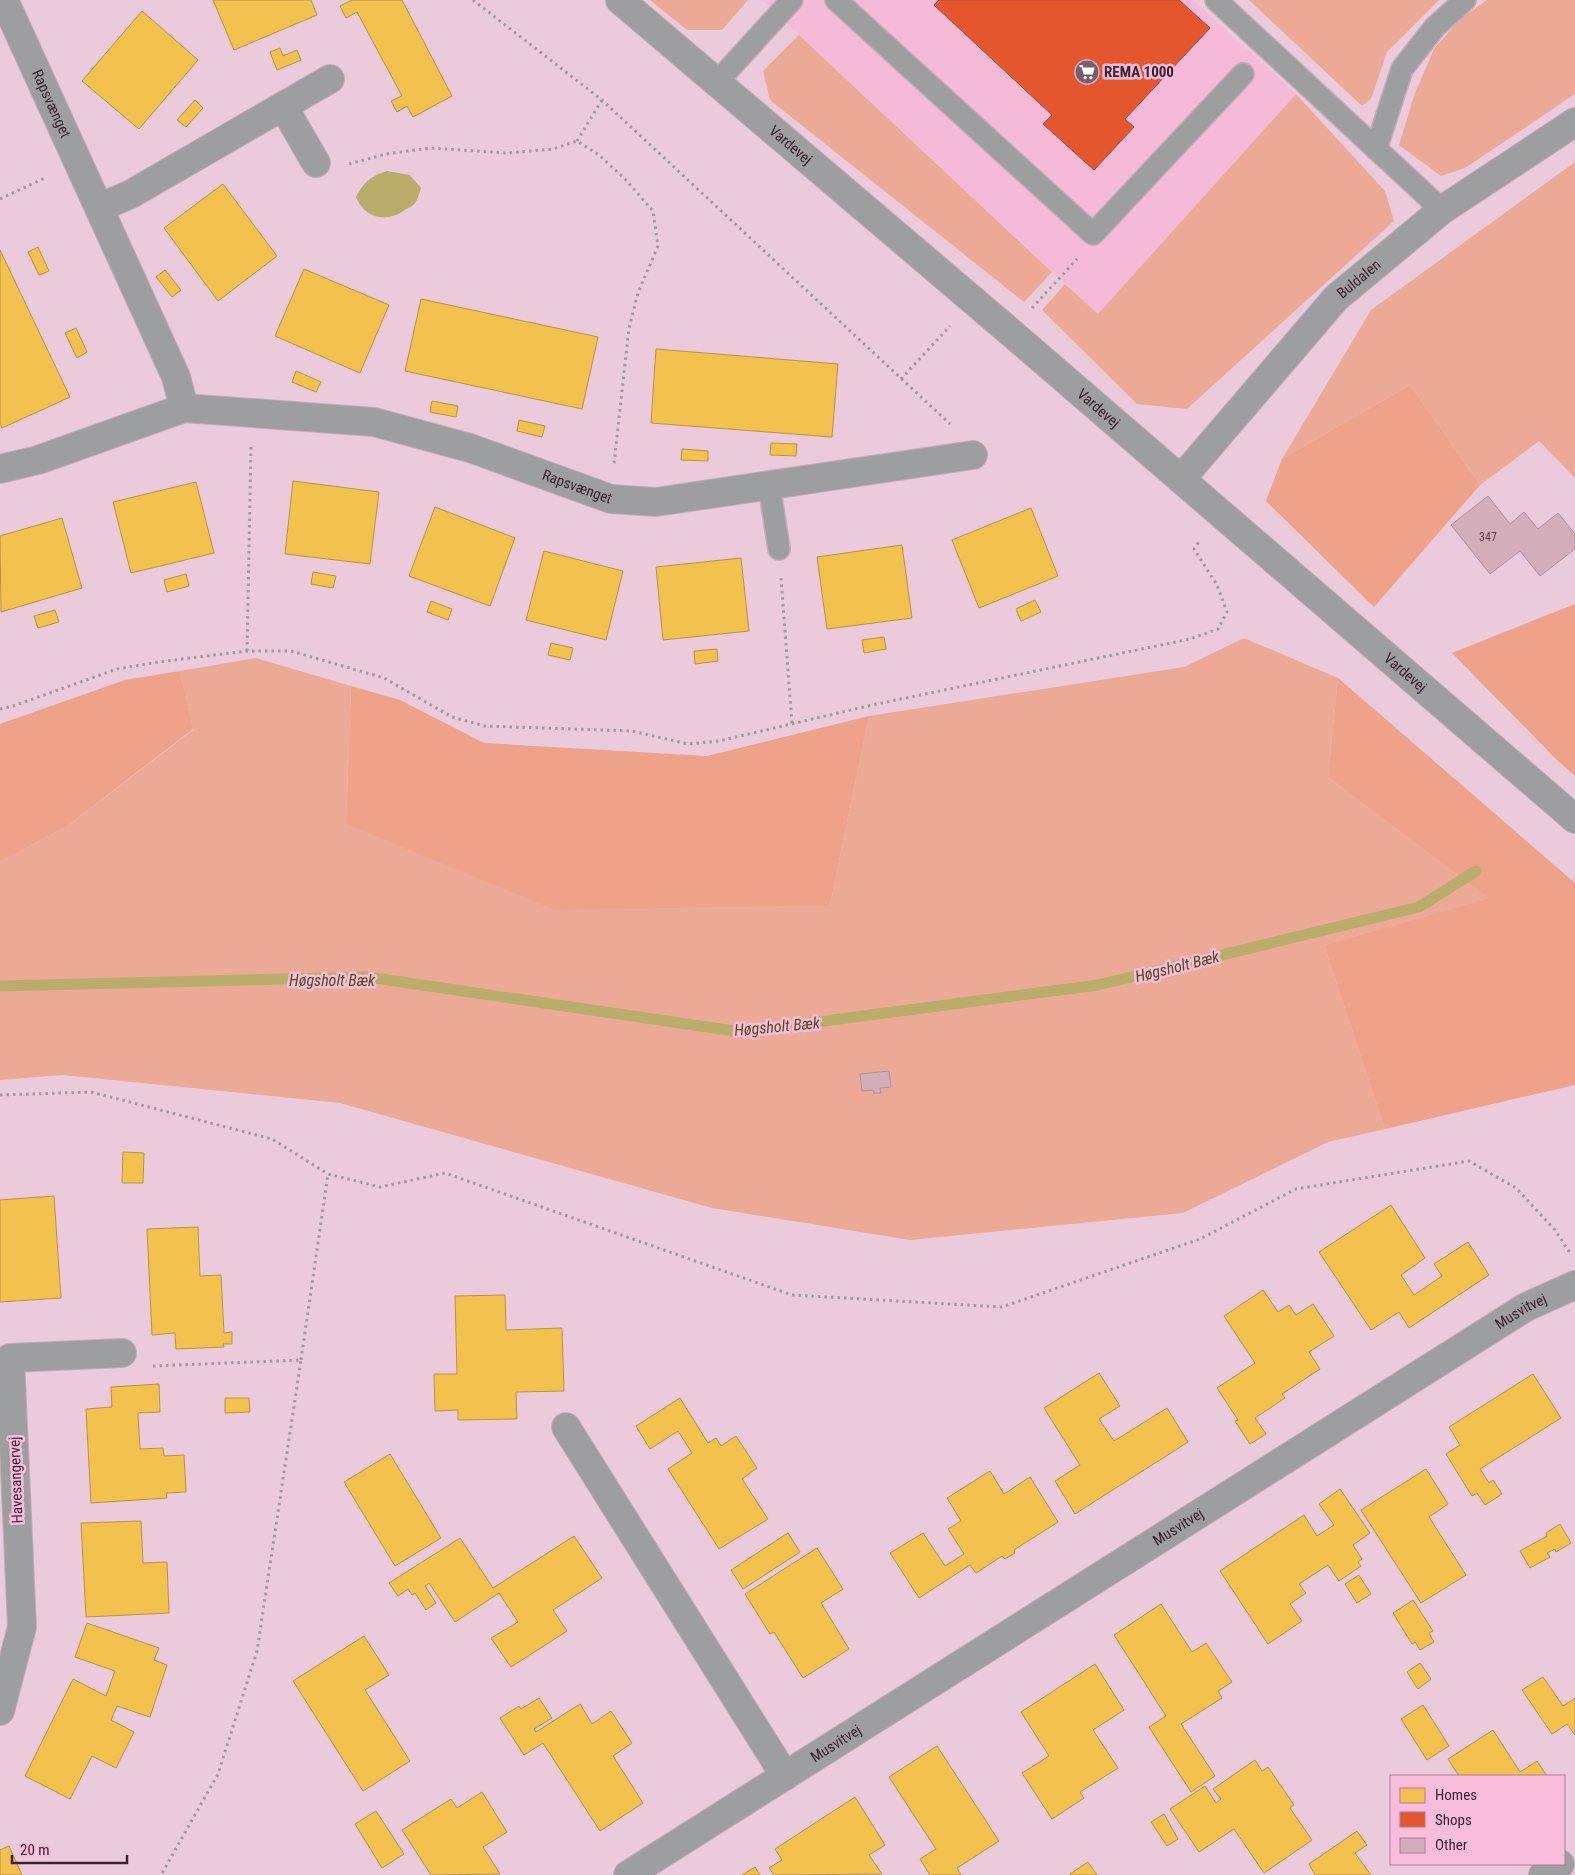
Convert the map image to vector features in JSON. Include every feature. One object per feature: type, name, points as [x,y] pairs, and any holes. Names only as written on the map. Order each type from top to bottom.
[{"type":"street","name":"Rapsvænget","points":[[4,0],[176,377],[184,408]]},
{"type":"street","name":"Vardevej","points":[[620,0],[1575,819]]},
{"type":"street","points":[[99,208],[131,194],[330,79]]},
{"type":"street","points":[[283,106],[316,163]]},
{"type":"street","name":"Buldalen","points":[[1181,480],[1336,298],[1442,210],[1575,122]]},
{"type":"street","name":"Rapsvænget","points":[[0,469],[38,460],[184,408],[374,422],[470,448],[610,499],[656,502],[974,455]]},
{"type":"street","name":"Musvitvej","points":[[628,1875],[1526,1307],[1575,1285]]},
{"type":"street","name":"Havesangervej","points":[[0,1711],[22,1628],[10,1358],[122,1353]]},
{"type":"street","points":[[566,1427],[785,1776]]},
{"type":"street","points":[[1543,1875],[1558,1865]]},
{"type":"lane","points":[[717,82],[792,0]]},
{"type":"lane","points":[[836,0],[1093,234],[1243,74]]},
{"type":"lane","points":[[1216,0],[1442,210]]},
{"type":"lane","points":[[1376,148],[1402,69],[1435,27],[1465,0]]},
{"type":"lane","points":[[768,485],[779,549]]},
{"type":"path","points":[[473,0],[602,100],[963,436],[974,455]]},
{"type":"path","points":[[316,163],[335,168],[386,154],[430,148],[507,153],[553,149],[578,141],[602,100]]},
{"type":"path","points":[[578,141],[606,161],[626,180],[652,211],[658,246],[638,293],[628,328],[610,499]]},
{"type":"path","points":[[0,198],[78,162]]},
{"type":"path","points":[[1009,332],[1088,246],[1093,234]]},
{"type":"path","points":[[902,379],[974,302]]},
{"type":"path","points":[[247,651],[252,413]]},
{"type":"path","points":[[0,709],[117,669],[247,651],[291,651],[384,678],[452,717],[485,726],[632,731],[688,744],[719,741],[872,705],[1190,639],[1218,629],[1227,612],[1217,586],[1194,549],[1220,513]]},
{"type":"path","points":[[779,549],[792,724]]},
{"type":"path","points":[[0,1095],[91,1092],[272,1139],[328,1174],[380,1187],[445,1173],[792,1295],[1002,1307],[1200,1239],[1296,1189],[1469,1161],[1516,1188],[1555,1230],[1570,1254]]},
{"type":"path","points":[[161,1875],[165,1873],[218,1774],[257,1651],[328,1174]]},
{"type":"path","points":[[122,1353],[135,1367],[301,1360]]},
{"type":"shaded area","points":[[650,0],[748,0],[722,30],[687,30]]},
{"type":"shaded area","points":[[762,0],[1193,0],[1296,94],[1098,314]]},
{"type":"shaded area","points":[[1249,0],[1439,0],[1387,52],[1371,99],[1362,106]]},
{"type":"shaded area","points":[[1487,0],[1575,0],[1575,94],[1465,168],[1441,176],[1399,145],[1415,93],[1434,49],[1459,20]]},
{"type":"shaded area","points":[[799,35],[1052,272],[1024,302],[770,100],[763,71]]},
{"type":"shaded area","points":[[1296,94],[1385,191],[1394,221],[1187,409],[1137,404],[1042,310],[1065,284],[1098,314]]},
{"type":"shaded area","points":[[1575,162],[1575,476],[1539,441],[1480,485],[1410,385],[1282,459],[1371,310]]},
{"type":"shaded area","points":[[387,171],[410,175],[421,188],[412,206],[391,217],[377,217],[365,210],[356,197],[368,180]]},
{"type":"shaded area","points":[[1410,385],[1480,485],[1374,607],[1266,501],[1282,459]]},
{"type":"shaded area","points":[[1575,604],[1575,776],[1452,653]]},
{"type":"shaded area","points":[[1244,638],[1338,678],[1328,777],[1490,898],[1324,945],[1385,1129],[1328,1142],[1183,1213],[910,1240],[712,1208],[340,1103],[63,1075],[0,1080],[0,862],[67,826],[193,730],[180,671],[256,658],[351,686],[346,824],[830,905],[869,716],[1184,667]]},
{"type":"shaded area","points":[[180,671],[193,729],[67,826],[0,862],[0,724],[125,680]]},
{"type":"shaded area","points":[[1338,678],[1575,883],[1575,1085],[1385,1129],[1324,945],[1489,898],[1328,777]]},
{"type":"shaded area","points":[[351,686],[400,700],[484,743],[707,756],[869,716],[830,905],[555,910],[346,824]]},
{"type":"building: Homes","points":[[213,0],[311,0],[317,15],[234,50]]},
{"type":"building: Homes","points":[[352,0],[402,0],[452,96],[413,117],[407,106],[397,112],[391,101],[402,96],[357,12],[346,18],[340,6]]},
{"type":"building: Homes","points":[[142,11],[198,60],[139,129],[82,81]]},
{"type":"building: Homes","points":[[280,48],[283,56],[297,50],[301,60],[277,70],[270,52]]},
{"type":"building: Homes","points":[[195,100],[203,108],[186,127],[177,120]]},
{"type":"building: Homes","points":[[223,184],[277,256],[218,301],[164,228]]},
{"type":"building: Homes","points":[[38,247],[49,271],[39,275],[28,252]]},
{"type":"building: Homes","points":[[0,250],[70,397],[2,428],[0,423]]},
{"type":"building: Homes","points":[[304,269],[389,305],[360,373],[275,336]]},
{"type":"building: Homes","points":[[165,270],[181,290],[172,297],[156,277]]},
{"type":"building: Homes","points":[[421,299],[598,337],[582,409],[405,371]]},
{"type":"building: Homes","points":[[76,328],[87,352],[77,358],[65,333]]},
{"type":"building: Homes","points":[[656,349],[838,364],[832,437],[651,423]]},
{"type":"building: Homes","points":[[296,371],[321,382],[316,392],[292,382]]},
{"type":"building: Homes","points":[[432,401],[458,406],[456,417],[430,412]]},
{"type":"building: Homes","points":[[519,420],[545,426],[542,437],[517,431]]},
{"type":"building: Homes","points":[[771,443],[797,444],[796,456],[770,455]]},
{"type":"building: Homes","points":[[682,449],[708,451],[708,461],[681,460]]},
{"type":"building: Homes","points":[[293,481],[379,492],[370,564],[285,554]]},
{"type":"building: Homes","points":[[196,482],[214,553],[131,573],[113,502]]},
{"type":"building: Homes","points":[[435,507],[515,538],[490,606],[409,576]]},
{"type":"building: Homes","points":[[1031,508],[1058,576],[979,608],[952,540]]},
{"type":"building: Homes","points":[[62,518],[82,588],[1,612],[0,536]]},
{"type":"building: Homes","points":[[902,545],[912,618],[827,629],[817,557]]},
{"type":"building: Homes","points":[[544,551],[623,571],[606,640],[526,620]]},
{"type":"building: Homes","points":[[741,558],[749,631],[663,640],[656,567]]},
{"type":"building: Homes","points":[[313,572],[336,576],[333,588],[311,584]]},
{"type":"building: Homes","points":[[186,574],[189,586],[167,592],[164,580]]},
{"type":"building: Homes","points":[[1035,600],[1041,612],[1021,621],[1016,609]]},
{"type":"building: Homes","points":[[431,601],[452,609],[448,620],[427,612]]},
{"type":"building: Homes","points":[[55,610],[59,622],[38,628],[34,616]]},
{"type":"building: Homes","points":[[884,637],[886,649],[864,653],[862,640]]},
{"type":"building: Homes","points":[[551,643],[573,648],[570,660],[548,655]]},
{"type":"building: Homes","points":[[717,649],[718,661],[695,664],[694,651]]},
{"type":"building: Homes","points":[[123,1152],[144,1153],[143,1183],[122,1183]]},
{"type":"building: Homes","points":[[54,1196],[61,1298],[0,1302],[0,1200]]},
{"type":"building: Homes","points":[[1391,1205],[1425,1258],[1401,1275],[1414,1295],[1442,1276],[1434,1264],[1468,1242],[1489,1275],[1409,1328],[1399,1312],[1371,1330],[1319,1252]]},
{"type":"building: Homes","points":[[198,1227],[200,1276],[221,1275],[224,1333],[232,1332],[232,1344],[223,1344],[224,1347],[176,1349],[175,1333],[152,1335],[147,1229]]},
{"type":"building: Homes","points":[[1263,1290],[1278,1312],[1289,1305],[1296,1315],[1313,1304],[1334,1336],[1309,1352],[1320,1369],[1282,1394],[1285,1398],[1255,1418],[1266,1434],[1250,1444],[1235,1421],[1238,1420],[1217,1388],[1255,1363],[1224,1316]]},
{"type":"building: Homes","points":[[505,1295],[506,1330],[562,1328],[564,1391],[516,1392],[517,1419],[458,1420],[458,1410],[435,1411],[434,1374],[457,1374],[455,1296]]},
{"type":"building: Homes","points":[[1099,1373],[1120,1406],[1099,1419],[1114,1441],[1167,1408],[1188,1442],[1075,1514],[1055,1481],[1080,1465],[1044,1408]]},
{"type":"building: Homes","points":[[1533,1374],[1561,1418],[1480,1469],[1489,1483],[1493,1480],[1502,1494],[1485,1505],[1477,1493],[1472,1496],[1446,1454],[1460,1445],[1449,1427]]},
{"type":"building: Homes","points":[[159,1384],[160,1412],[138,1413],[140,1449],[163,1448],[164,1456],[184,1455],[186,1492],[166,1493],[167,1498],[91,1503],[86,1409],[112,1407],[111,1387]]},
{"type":"building: Homes","points":[[225,1398],[249,1398],[250,1412],[225,1413]]},
{"type":"building: Homes","points":[[680,1398],[708,1443],[716,1438],[721,1446],[736,1436],[757,1468],[742,1479],[768,1519],[719,1549],[668,1469],[692,1453],[678,1431],[650,1449],[636,1426]]},
{"type":"building: Homes","points":[[390,1454],[441,1538],[395,1566],[344,1482]]},
{"type":"building: Homes","points":[[1426,1469],[1448,1504],[1429,1517],[1466,1575],[1421,1603],[1361,1510]]},
{"type":"building: Homes","points":[[990,1471],[1004,1494],[1030,1477],[1058,1522],[1014,1550],[1015,1553],[1005,1559],[1002,1556],[976,1573],[970,1565],[919,1598],[890,1553],[923,1533],[945,1566],[964,1554],[948,1529],[961,1521],[947,1498]]},
{"type":"building: Homes","points":[[1340,1489],[1370,1533],[1353,1545],[1362,1559],[1358,1562],[1361,1566],[1339,1581],[1328,1565],[1299,1584],[1306,1593],[1290,1604],[1302,1621],[1268,1644],[1220,1571],[1304,1515],[1317,1536],[1334,1525],[1319,1504]]},
{"type":"building: Homes","points":[[141,1521],[143,1563],[167,1562],[169,1613],[86,1617],[81,1523]]},
{"type":"building: Homes","points":[[1560,1524],[1571,1543],[1556,1552],[1555,1549],[1547,1553],[1550,1557],[1530,1568],[1520,1551],[1547,1536],[1546,1533]]},
{"type":"building: Homes","points":[[788,1533],[800,1552],[743,1589],[731,1570]]},
{"type":"building: Homes","points":[[574,1536],[602,1578],[553,1610],[567,1631],[511,1667],[491,1638],[518,1622],[499,1593],[455,1622],[429,1583],[425,1586],[436,1603],[426,1610],[415,1593],[412,1595],[408,1589],[398,1596],[389,1583],[460,1538],[493,1588]]},
{"type":"building: Homes","points":[[817,1548],[843,1589],[821,1603],[849,1649],[803,1678],[774,1632],[770,1634],[745,1594]]},
{"type":"building: Homes","points":[[1359,1575],[1371,1594],[1357,1603],[1345,1584]]},
{"type":"building: Homes","points":[[1413,1600],[1433,1631],[1429,1633],[1434,1642],[1420,1650],[1415,1642],[1412,1644],[1393,1613]]},
{"type":"building: Homes","points":[[1161,1604],[1192,1652],[1206,1643],[1232,1682],[1218,1691],[1222,1698],[1181,1724],[1215,1776],[1191,1792],[1149,1727],[1166,1716],[1114,1635]]},
{"type":"building: Homes","points":[[87,1623],[159,1648],[154,1660],[167,1665],[150,1717],[117,1706],[111,1720],[134,1732],[116,1768],[92,1756],[70,1799],[25,1776],[73,1679],[106,1696],[115,1671],[75,1657]]},
{"type":"building: Homes","points":[[364,1636],[389,1675],[365,1690],[410,1761],[363,1791],[293,1681]]},
{"type":"building: Homes","points":[[1420,1663],[1431,1679],[1418,1689],[1407,1672]]},
{"type":"building: Homes","points":[[1095,1664],[1124,1710],[1093,1730],[1118,1768],[1080,1792],[1084,1798],[1052,1819],[1022,1773],[1049,1756],[1021,1712]]},
{"type":"building: Homes","points":[[1543,1677],[1563,1706],[1575,1698],[1575,1735],[1567,1724],[1552,1734],[1522,1690]]},
{"type":"building: Homes","points":[[539,1698],[552,1718],[534,1729],[536,1732],[580,1704],[592,1724],[611,1711],[632,1743],[613,1756],[643,1803],[600,1831],[543,1743],[524,1755],[500,1718],[519,1706],[521,1709]]},
{"type":"building: Homes","points":[[1423,1705],[1449,1746],[1427,1760],[1401,1719]]},
{"type":"building: Homes","points":[[1493,1730],[1520,1772],[1537,1761],[1546,1775],[1458,1775],[1448,1759]]},
{"type":"building: Homes","points":[[937,1746],[999,1841],[957,1868],[961,1875],[930,1875],[920,1859],[936,1849],[889,1777]]},
{"type":"building: Homes","points":[[1255,1760],[1262,1771],[1268,1767],[1294,1805],[1290,1808],[1312,1840],[1264,1873],[1234,1829],[1199,1852],[1170,1809],[1205,1786],[1216,1803],[1221,1799],[1213,1789]]},
{"type":"building: Homes","points":[[482,1792],[507,1832],[483,1847],[500,1874],[431,1875],[402,1830],[451,1799],[457,1808]]},
{"type":"building: Homes","points":[[855,1797],[885,1845],[869,1855],[882,1874],[774,1875],[769,1868],[782,1860],[775,1849]]},
{"type":"building: Homes","points":[[376,1811],[404,1854],[382,1868],[355,1824]]},
{"type":"building: Homes","points":[[1164,1814],[1178,1839],[1167,1846],[1151,1822]]},
{"type":"building: Homes","points":[[1357,1831],[1367,1845],[1355,1853],[1371,1875],[1315,1875],[1309,1864]]},
{"type":"building: Homes","points":[[9,1846],[22,1875],[0,1875],[0,1850]]},
{"type":"building: Homes","points":[[1088,1862],[1097,1875],[1070,1874]]},
{"type":"building: Homes","points":[[755,1867],[760,1875],[742,1875]]},
{"type":"building: Shops","name":"REMA 1000","points":[[939,0],[1179,0],[1210,28],[1125,119],[1134,127],[1094,170],[1043,124],[1052,115],[934,5]]},
{"type":"building: Other","points":[[1488,496],[1510,524],[1524,512],[1538,529],[1558,513],[1575,534],[1575,549],[1540,576],[1520,551],[1490,574],[1451,525]]},
{"type":"building: Other","points":[[889,1071],[891,1087],[880,1088],[881,1093],[874,1093],[873,1090],[862,1091],[860,1074]]},
{"type":"waterway","name":"Høgsholt Bæk","points":[[0,986],[368,977],[741,1032],[1098,985],[1419,907],[1476,871]]},
{"type":"place","name":"REMA 1000","points":[[1087,72]]}]
